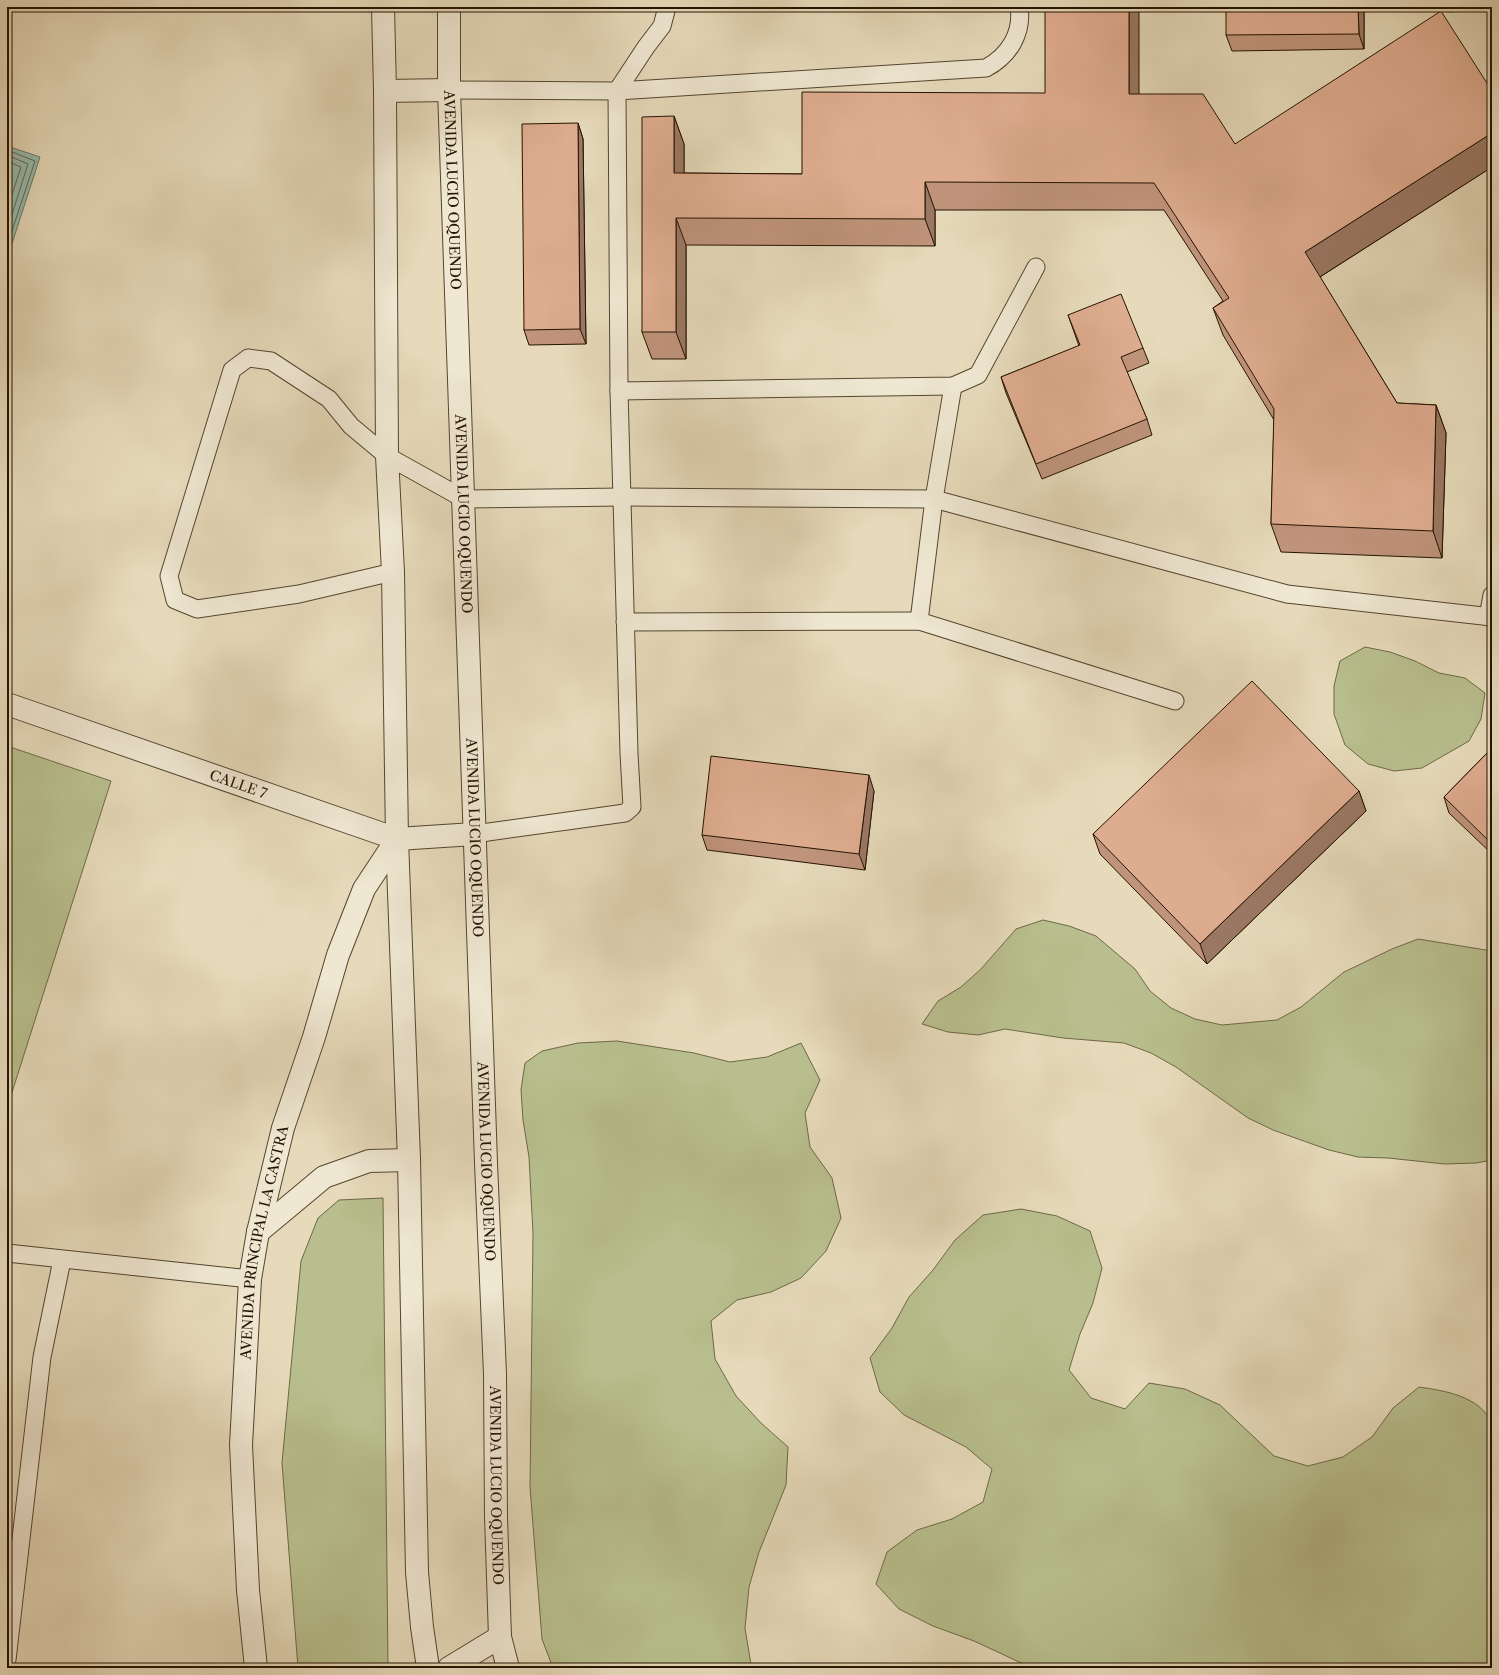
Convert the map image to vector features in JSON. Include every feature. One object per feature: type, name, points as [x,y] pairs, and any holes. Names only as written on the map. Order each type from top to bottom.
[{"type":"street","points":[[383,7],[385,92],[387,456],[393,572],[397,839],[409,1160],[417,1572],[422,1627],[428,1668]]},
{"type":"street","name":"AVENIDA LUCIO OQUENDO","points":[[449,7],[449,90],[464,499],[474,834],[495,1374],[496,1517],[500,1637],[508,1668]]},
{"type":"street","points":[[385,92],[449,90]]},
{"type":"street","name":"CALLE 7","points":[[7,704],[397,839],[474,834]]},
{"type":"street","name":"AVENIDA PRINCIPAL LA CASTRA","points":[[256,1668],[248,1590],[241,1445],[250,1279],[258,1232],[283,1128],[314,1037],[338,955],[364,890],[397,839]]},
{"type":"street","points":[[258,1232],[324,1177],[368,1161],[409,1160]]},
{"type":"street","points":[[449,1668],[500,1637]]},
{"type":"lane","points":[[474,834],[625,813],[632,807],[625,622],[619,391],[617,91],[646,47],[662,26],[667,7]]},
{"type":"lane","points":[[449,90],[617,91],[986,68],[1002,56],[1013,43],[1019,26],[1019,7]]},
{"type":"lane","points":[[619,391],[953,386],[978,375],[1036,267]]},
{"type":"lane","points":[[393,572],[299,594],[197,609],[175,600],[169,576],[232,370],[248,358],[271,361],[329,399],[351,426],[387,456],[464,499],[622,497],[934,499],[1287,594],[1490,617],[1492,595]]},
{"type":"lane","points":[[920,621],[934,499],[953,386]]},
{"type":"lane","points":[[625,622],[920,621],[1175,701]]},
{"type":"lane","points":[[7,1253],[250,1279]]},
{"type":"lane","points":[[7,1660],[42,1357],[62,1260]]},
{"type":"green space","points":[[1423,7],[1460,7],[1453,12],[1435,11]]},
{"type":"green space","points":[[1365,647],[1390,652],[1415,661],[1439,673],[1465,678],[1485,693],[1481,719],[1469,741],[1422,768],[1394,771],[1368,764],[1345,745],[1334,714],[1334,686],[1340,661]]},
{"type":"green space","points":[[7,746],[111,781],[7,1108]]},
{"type":"green space","points":[[1043,920],[1069,926],[1096,936],[1135,969],[1150,991],[1171,1008],[1195,1019],[1222,1025],[1277,1020],[1301,1007],[1344,972],[1392,949],[1418,939],[1492,951],[1492,1160],[1476,1163],[1445,1164],[1388,1158],[1358,1157],[1329,1150],[1273,1130],[1248,1118],[1176,1067],[1151,1053],[1124,1043],[1063,1038],[1005,1029],[978,1035],[948,1032],[922,1024],[938,1001],[961,987],[981,969],[1016,929]]},
{"type":"green space","points":[[617,1041],[694,1053],[730,1062],[767,1057],[801,1043],[820,1080],[805,1113],[810,1147],[832,1178],[841,1218],[826,1251],[801,1278],[771,1292],[737,1300],[711,1321],[715,1359],[736,1396],[761,1423],[788,1447],[786,1485],[759,1552],[749,1587],[745,1628],[751,1665],[754,1668],[553,1668],[542,1639],[530,1487],[533,1233],[529,1157],[523,1120],[521,1090],[525,1063],[542,1051],[578,1043]]},
{"type":"green space","points":[[383,1198],[388,1668],[298,1668],[282,1463],[301,1261],[318,1218],[339,1200]]},
{"type":"green space","points":[[1021,1209],[1057,1216],[1090,1231],[1102,1268],[1093,1303],[1080,1334],[1069,1370],[1091,1398],[1125,1409],[1149,1383],[1185,1389],[1220,1405],[1274,1456],[1308,1466],[1343,1457],[1372,1437],[1393,1408],[1419,1387],[1461,1396],[1479,1407],[1492,1423],[1492,1668],[1032,1668],[974,1641],[933,1626],[899,1609],[876,1584],[887,1552],[917,1530],[952,1519],[983,1502],[992,1469],[966,1447],[904,1415],[880,1392],[870,1358],[892,1328],[909,1297],[933,1270],[955,1240],[983,1215]]},
{"type":"water","points":[[7,146],[40,157],[7,259]]},
{"type":"building","points":[[1045,7],[1129,7],[1129,94],[1203,94],[1235,144],[1441,11],[1492,91],[1492,133],[1305,252],[1397,403],[1436,405],[1433,531],[1271,524],[1274,409],[1213,308],[1229,298],[1154,183],[925,182],[925,219],[676,218],[676,332],[642,332],[642,117],[674,116],[674,173],[802,174],[802,92],[1045,93]]},
{"type":"building","points":[[1226,7],[1358,7],[1359,34],[1226,35]]},
{"type":"building","points":[[578,123],[580,329],[524,330],[522,124]]},
{"type":"building","points":[[1121,294],[1143,348],[1121,357],[1147,419],[1036,464],[1001,377],[1080,345],[1068,315]]},
{"type":"building","points":[[1252,681],[1359,791],[1200,944],[1093,834]]},
{"type":"building","points":[[1492,748],[1492,844],[1444,797]]},
{"type":"building","points":[[711,756],[869,775],[859,854],[702,835]]}]
